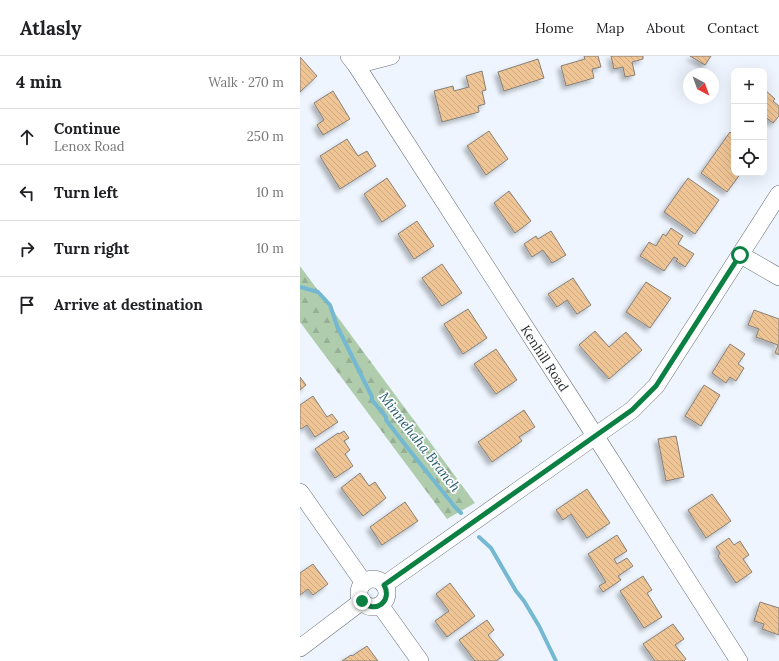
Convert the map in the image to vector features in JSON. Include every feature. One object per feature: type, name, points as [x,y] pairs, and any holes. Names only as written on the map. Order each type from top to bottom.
[{"type":"street","points":[[352,60],[391,56]]},
{"type":"street","name":"Kenhill Road","points":[[352,60],[739,661]]},
{"type":"street","points":[[384,585],[596,437],[632,410],[656,386],[779,194]]},
{"type":"street","points":[[740,255],[779,277]]},
{"type":"street","points":[[300,492],[364,583]]},
{"type":"street","points":[[368,580],[377,580],[384,585],[387,594],[384,602],[380,605],[376,607],[368,606],[360,598],[360,590],[364,583],[368,580]]},
{"type":"street","points":[[300,648],[362,601]]},
{"type":"street","points":[[380,605],[420,661]]},
{"type":"green space","points":[[300,266],[475,503],[447,519],[300,322]]},
{"type":"building","points":[[584,56],[598,56],[601,67],[592,69],[594,78],[566,86],[561,66],[585,59]]},
{"type":"building","points":[[611,56],[643,56],[643,59],[632,62],[635,75],[625,77],[623,67],[614,69]]},
{"type":"building","points":[[690,56],[711,56],[705,65]]},
{"type":"building","points":[[300,57],[317,76],[300,92]]},
{"type":"building","points":[[538,59],[544,78],[504,91],[498,72]]},
{"type":"building","points":[[482,71],[486,90],[482,91],[485,104],[478,106],[479,112],[442,122],[434,91],[453,86],[454,91],[469,87],[466,76]]},
{"type":"building","points":[[333,91],[350,119],[323,135],[317,125],[324,120],[314,103]]},
{"type":"building","points":[[767,92],[775,99],[773,101],[779,106],[779,116],[773,123],[767,118]]},
{"type":"building","points":[[489,131],[508,159],[486,175],[467,146]]},
{"type":"building","points":[[730,132],[731,176],[739,176],[727,192],[701,173]]},
{"type":"building","points":[[347,139],[358,156],[367,151],[376,166],[340,189],[320,156]]},
{"type":"building","points":[[387,178],[406,206],[382,222],[364,194]]},
{"type":"building","points":[[688,178],[719,200],[695,234],[664,212]]},
{"type":"building","points":[[509,191],[531,221],[515,233],[494,203]]},
{"type":"building","points":[[417,221],[434,246],[414,259],[398,234]]},
{"type":"building","points":[[671,228],[683,236],[678,244],[694,254],[685,267],[676,261],[678,259],[674,257],[664,271],[640,256],[649,242],[656,246],[663,234],[666,236]]},
{"type":"building","points":[[551,231],[566,255],[552,263],[543,250],[532,257],[524,244],[536,236],[538,239]]},
{"type":"building","points":[[442,264],[462,293],[442,306],[422,278]]},
{"type":"building","points":[[573,278],[591,305],[577,314],[567,300],[557,307],[548,294]]},
{"type":"building","points":[[646,282],[671,298],[650,328],[626,312]]},
{"type":"building","points":[[468,309],[487,338],[463,354],[444,324]]},
{"type":"building","points":[[754,310],[779,319],[779,355],[775,353],[778,345],[756,337],[759,329],[748,325]]},
{"type":"building","points":[[595,331],[609,347],[626,332],[642,350],[609,379],[579,345]]},
{"type":"building","points":[[730,344],[745,354],[738,364],[744,368],[736,381],[730,377],[726,383],[712,373]]},
{"type":"building","points":[[496,349],[517,380],[496,394],[474,364]]},
{"type":"building","points":[[300,377],[306,385],[300,390]]},
{"type":"building","points":[[704,385],[720,395],[701,426],[685,416]]},
{"type":"building","points":[[313,396],[327,417],[332,414],[338,422],[315,437],[307,425],[301,429],[300,427],[300,405]]},
{"type":"building","points":[[524,410],[535,427],[519,437],[522,441],[492,462],[478,442]]},
{"type":"building","points":[[344,431],[349,438],[344,441],[350,450],[345,454],[353,466],[335,478],[315,449],[338,433],[339,434]]},
{"type":"building","points":[[676,436],[684,477],[666,481],[658,439]]},
{"type":"building","points":[[360,473],[369,486],[375,482],[386,498],[363,516],[341,488]]},
{"type":"building","points":[[587,489],[610,523],[587,538],[571,514],[563,520],[556,510]]},
{"type":"building","points":[[712,494],[731,521],[706,538],[688,510]]},
{"type":"building","points":[[405,502],[418,521],[382,545],[370,527]]},
{"type":"building","points":[[617,535],[627,551],[614,559],[617,564],[627,558],[633,566],[618,576],[621,580],[603,592],[599,586],[606,582],[588,554]]},
{"type":"building","points":[[729,538],[734,545],[740,541],[749,555],[743,559],[752,572],[736,583],[718,556],[720,553],[716,547]]},
{"type":"building","points":[[313,564],[328,584],[313,595],[308,589],[300,595],[300,573]]},
{"type":"building","points":[[643,576],[652,590],[647,593],[662,617],[644,628],[620,591]]},
{"type":"building","points":[[450,583],[475,616],[447,637],[435,621],[449,611],[436,594]]},
{"type":"building","points":[[760,602],[779,608],[779,635],[762,629],[764,624],[754,621]]},
{"type":"building","points":[[487,620],[494,630],[488,635],[504,655],[496,661],[475,661],[459,640]]},
{"type":"building","points":[[673,624],[684,639],[675,645],[686,659],[684,661],[655,661],[643,644]]},
{"type":"building","points":[[367,646],[378,661],[342,661],[351,655],[352,656]]},
{"type":"waterway","name":"Minnehaha Branch","points":[[300,287],[318,292],[330,305],[337,326],[372,397],[372,400],[410,451],[461,513]]},
{"type":"waterway","name":"Minnehaha Branch","points":[[479,537],[491,548],[516,591],[524,601],[539,626],[556,661]]},
{"type":"route","points":[[362,601],[368,606],[372,607],[380,605],[384,602],[387,594],[384,585],[596,437],[632,410],[656,386],[740,255]]}]
